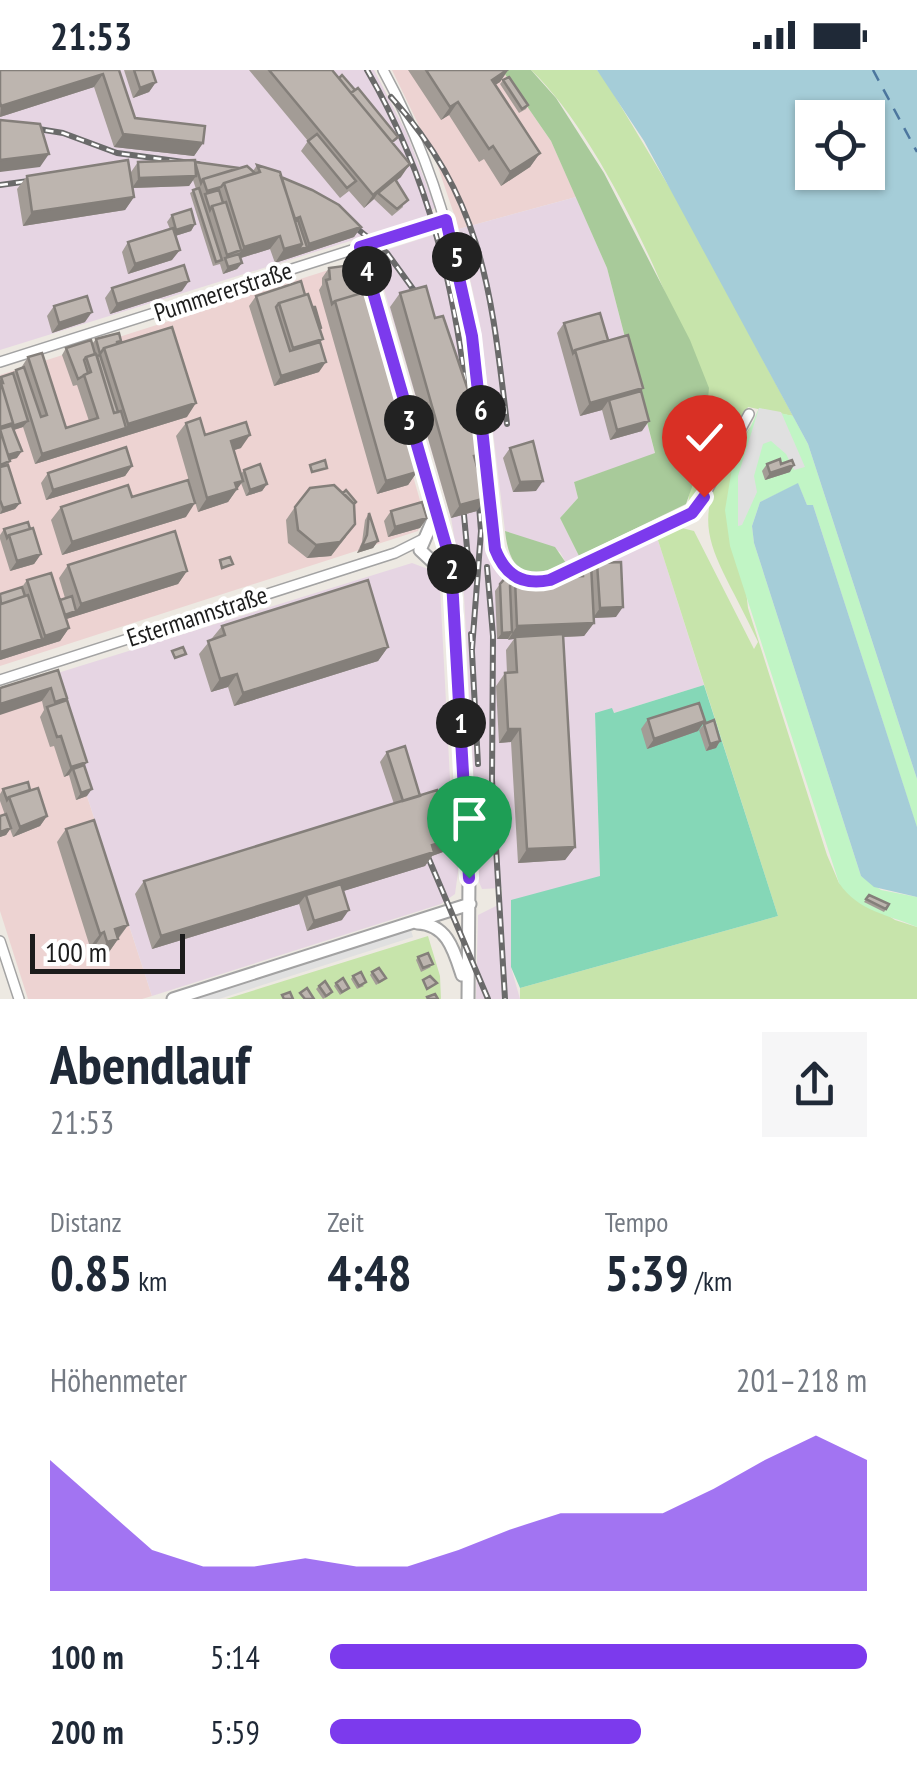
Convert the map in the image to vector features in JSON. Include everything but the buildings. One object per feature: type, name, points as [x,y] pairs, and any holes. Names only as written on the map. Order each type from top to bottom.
[{"type":"street","points":[[382,70],[419,145],[446,220],[472,336],[495,549],[515,578],[530,582],[550,580],[696,511],[749,414]]},
{"type":"street","name":"Pummererstraße","points":[[0,362],[446,220]]},
{"type":"street","points":[[360,247],[447,543],[453,581],[470,904],[467,994]]},
{"type":"street","points":[[436,510],[420,550],[453,581]]},
{"type":"street","points":[[425,538],[438,535],[447,543]]},
{"type":"street","name":"Estermannstraße","points":[[0,680],[395,553],[425,538]]},
{"type":"street","points":[[428,560],[442,559],[447,543]]},
{"type":"street","name":"Estermannstraße","points":[[395,553],[428,560]]},
{"type":"street","points":[[174,999],[470,904]]},
{"type":"street","points":[[410,923],[430,923],[443,932],[467,994]]},
{"type":"street","points":[[0,941],[18,999]]},
{"type":"shaded area","points":[[0,70],[374,70],[407,134],[435,207],[427,217],[0,350]]},
{"type":"shaded area","points":[[392,70],[502,70],[551,141],[576,197],[459,229],[436,161]]},
{"type":"shaded area","points":[[576,197],[607,268],[655,454],[574,482],[578,498],[560,518],[579,556],[566,563],[560,552],[505,531],[480,324],[459,229]]},
{"type":"shaded area","points":[[433,235],[446,241],[455,279],[489,550],[500,572],[515,584],[556,584],[657,537],[704,685],[614,713],[595,713],[600,877],[511,901],[511,967],[520,999],[476,999],[478,915],[502,903],[502,888],[482,889],[479,882],[464,595],[451,518],[376,262],[383,251]]},
{"type":"shaded area","points":[[338,267],[356,276],[423,511],[418,531],[0,666],[0,375]]},
{"type":"shaded area","points":[[759,408],[781,412],[805,467],[794,470],[786,454],[771,441],[763,444],[754,476],[757,492],[742,525],[738,526],[738,476]]},
{"type":"shaded area","points":[[412,563],[428,569],[440,587],[454,856],[459,865],[455,894],[441,904],[152,996],[48,676]]},
{"type":"shaded area","points":[[48,676],[152,996],[28,999],[0,911],[0,691]]},
{"type":"shaded area","points":[[411,930],[413,937],[219,999],[195,999]]},
{"type":"green space","points":[[502,70],[531,70],[556,98],[604,173],[690,340],[709,388],[703,456],[686,504],[579,556],[560,518],[578,498],[574,482],[655,453],[607,268],[551,141]]},
{"type":"green space","points":[[531,70],[597,70],[607,83],[683,210],[793,416],[748,407],[710,479],[689,503],[708,428],[697,378],[681,333],[613,184],[558,100]]},
{"type":"green space","points":[[759,408],[793,416],[808,444],[917,779],[917,828],[813,505],[807,505],[798,484],[760,502],[752,526],[754,543],[861,876],[881,890],[917,897],[917,927],[865,906],[839,883],[730,546],[725,510],[732,468]]},
{"type":"green space","points":[[751,426],[732,468],[748,608],[839,883],[895,920],[917,927],[917,999],[520,999],[520,988],[778,916],[657,537],[678,527],[694,531],[754,649],[758,642],[716,556],[709,512],[714,488]]},
{"type":"green space","points":[[505,531],[555,547],[566,563],[541,572],[523,570],[511,557]]},
{"type":"green space","points":[[704,685],[778,916],[520,988],[511,967],[511,900],[600,876],[595,713],[612,708],[614,713]]},
{"type":"green space","points":[[428,936],[440,976],[441,999],[226,999]]},
{"type":"water","points":[[597,70],[917,70],[917,779],[808,444],[644,141]]},
{"type":"water","points":[[798,483],[807,505],[813,505],[917,827],[917,897],[874,887],[861,876],[754,543],[752,526],[760,502]]},
{"type":"ferry route","points":[[873,70],[917,152]]},
{"type":"railway","points":[[367,70],[408,152],[437,237],[456,324],[469,415]]},
{"type":"railway","points":[[391,97],[446,173],[478,250],[488,290],[507,424]]},
{"type":"railway","points":[[14,125],[63,133],[117,153],[198,164]]},
{"type":"railway","points":[[0,185],[50,178]]},
{"type":"railway","points":[[338,213],[387,253],[429,311]]},
{"type":"railway","points":[[472,649],[481,531],[477,479]]},
{"type":"railway","points":[[464,515],[468,559]]},
{"type":"railway","points":[[487,567],[493,636],[492,780],[505,999]]},
{"type":"railway","points":[[471,634],[478,764]]},
{"type":"railway","points":[[428,857],[488,999]]},
{"type":"route","points":[[469,878],[451,563],[360,247],[446,220],[472,336],[495,549],[510,574],[523,581],[550,580],[696,511],[704,497]]}]
